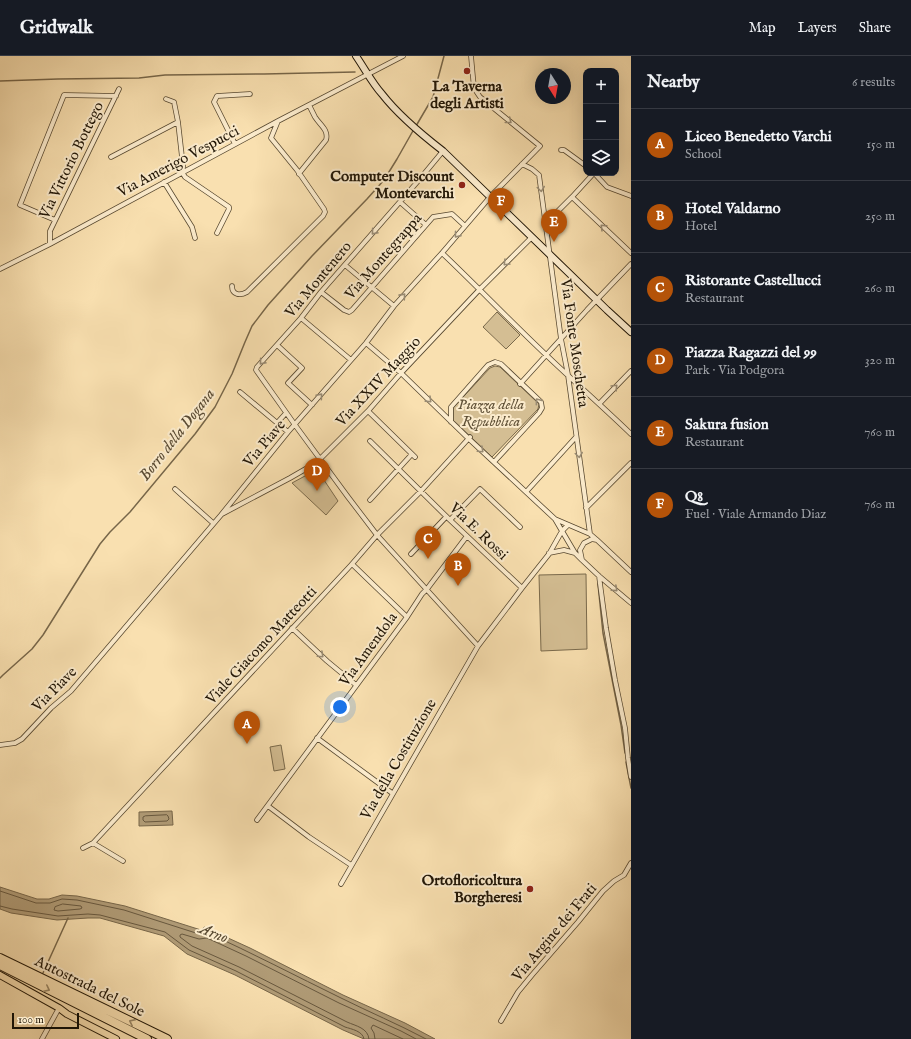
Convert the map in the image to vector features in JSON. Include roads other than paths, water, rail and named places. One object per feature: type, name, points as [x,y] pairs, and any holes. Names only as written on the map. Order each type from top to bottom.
[{"type":"highway","name":"Autostrada del Sole","points":[[0,958],[167,1039]]},
{"type":"highway","name":"Autostrada del Sole","points":[[0,965],[147,1039]]},
{"type":"main road","points":[[0,975],[67,1014],[116,1039]]},
{"type":"street","points":[[356,56],[382,94],[409,122],[442,151],[631,332]]},
{"type":"street","name":"Via Amerigo Vespucci","points":[[0,269],[50,244],[182,172],[403,56]]},
{"type":"street","name":"Via Piave","points":[[0,744],[15,742],[22,739],[51,708],[71,691],[221,515],[288,432],[366,343],[394,306],[490,197],[540,146],[480,97],[474,88],[471,56]]},
{"type":"street","name":"Via Vittorio Bottego","points":[[50,244],[50,231],[119,89]]},
{"type":"street","points":[[235,144],[214,102],[217,96],[250,94]]},
{"type":"street","points":[[55,220],[20,205],[64,95],[116,96]]},
{"type":"street","points":[[166,98],[174,102],[178,122],[183,166],[182,172],[185,177],[230,207],[217,233]]},
{"type":"street","points":[[299,174],[326,140],[327,135],[326,131],[315,117],[309,105]]},
{"type":"street","points":[[232,286],[234,293],[242,294],[247,292],[323,216],[325,212],[299,174],[271,138],[278,121]]},
{"type":"street","points":[[111,157],[178,122]]},
{"type":"street","points":[[560,150],[564,150],[583,164]]},
{"type":"street","name":"Via Montenero","points":[[442,151],[256,370],[286,413],[377,535],[478,646]]},
{"type":"street","name":"Via Fonte Moschetta","points":[[522,164],[532,169],[539,176],[561,339],[568,375],[590,534]]},
{"type":"street","points":[[546,223],[591,176]]},
{"type":"street","points":[[597,176],[607,187],[631,196]]},
{"type":"street","points":[[164,182],[192,227],[195,238]]},
{"type":"street","points":[[572,197],[631,253]]},
{"type":"street","points":[[400,202],[426,225]]},
{"type":"street","name":"Via Montegrappa","points":[[321,292],[348,312],[352,310],[433,217],[452,214],[464,226]]},
{"type":"street","name":"Via XXIV Maggio","points":[[221,515],[316,463],[368,411],[480,289],[532,237]]},
{"type":"street","points":[[442,253],[546,356],[631,434]]},
{"type":"street","points":[[521,383],[631,264]]},
{"type":"street","points":[[345,265],[394,306]]},
{"type":"street","points":[[301,318],[351,360]]},
{"type":"street","points":[[366,343],[402,373],[451,422],[470,438],[555,519],[575,553],[631,603]]},
{"type":"street","points":[[276,346],[302,368],[288,383],[312,405]]},
{"type":"street","points":[[451,422],[451,407],[488,365],[495,362],[501,364],[541,402],[542,408],[494,462]]},
{"type":"street","points":[[599,404],[631,371]]},
{"type":"street","points":[[240,392],[288,432]]},
{"type":"street","points":[[368,411],[413,456],[398,469],[370,500]]},
{"type":"street","points":[[277,423],[286,413]]},
{"type":"street","points":[[526,492],[576,437]]},
{"type":"street","name":"Viale Giacomo Matteotti","points":[[93,843],[352,564],[377,535],[421,491],[470,438]]},
{"type":"street","name":"Via E. Rossi","points":[[370,441],[522,588]]},
{"type":"street","points":[[586,508],[631,463]]},
{"type":"street","points":[[175,489],[213,523]]},
{"type":"street","points":[[411,554],[480,489],[520,527]]},
{"type":"street","points":[[555,519],[590,534],[631,572]]},
{"type":"street","name":"Via della Costituzione","points":[[341,884],[478,646],[549,554],[562,531],[568,525]]},
{"type":"street","name":"Via Amendola","points":[[257,820],[356,684],[407,617],[422,594],[467,536]]},
{"type":"street","points":[[582,560],[580,550],[584,543],[592,539],[598,540]]},
{"type":"street","points":[[549,554],[564,550],[575,553]]},
{"type":"street","points":[[626,567],[631,563]]},
{"type":"street","points":[[352,564],[407,617]]},
{"type":"street","points":[[599,576],[606,628],[625,728],[631,778]]},
{"type":"street","points":[[292,628],[356,684]]},
{"type":"street","points":[[317,738],[392,793]]},
{"type":"street","points":[[268,806],[351,866]]},
{"type":"street","points":[[83,848],[93,843],[123,861]]},
{"type":"street","name":"Via Argine dei Frati","points":[[501,1021],[518,992],[603,891],[614,881],[624,875],[631,863]]},
{"type":"street","points":[[42,1039],[59,1008]]},
{"type":"water","points":[[172,811],[173,825],[139,826],[139,812]]},
{"type":"water","name":"Arno","points":[[0,887],[37,899],[49,899],[62,895],[77,896],[125,906],[201,930],[204,927],[250,948],[343,995],[405,1023],[435,1039],[364,1039],[343,1030],[235,975],[187,954],[164,936],[100,918],[57,920],[11,913],[0,909]]},
{"type":"waterway","name":"Borro della Dogana","points":[[416,126],[433,97],[444,56]]},
{"type":"waterway","points":[[0,81],[139,78],[165,75],[355,72]]},
{"type":"waterway","name":"Borro della Dogana","points":[[0,678],[32,649],[43,635],[100,544],[130,512],[195,434],[215,407],[232,374],[252,326],[268,305],[312,256],[384,180],[414,129]]},
{"type":"waterway","points":[[598,584],[603,633],[625,753]]},
{"type":"waterway","points":[[626,762],[631,788]]},
{"type":"waterway","points":[[43,973],[68,918]]},
{"type":"place","name":"La Taverna degli Artisti","points":[[467,71]]},
{"type":"place","name":"Computer Discount Montevarchi","points":[[462,185]]},
{"type":"place","name":"Q8","points":[[501,221]]},
{"type":"place","name":"Sakura fusion","points":[[554,242]]},
{"type":"place","name":"Piazza Ragazzi del 99","points":[[317,491]]},
{"type":"place","name":"Ristorante Castellucci","points":[[428,559]]},
{"type":"place","name":"Hotel Valdarno","points":[[458,586]]},
{"type":"place","name":"Liceo Benedetto Varchi","points":[[247,744]]},
{"type":"place","name":"Ortofloricoltura Borgheresi","points":[[530,889]]},
{"type":"park label","name":"Piazza della Repubblica","points":[[491,412]]}]
